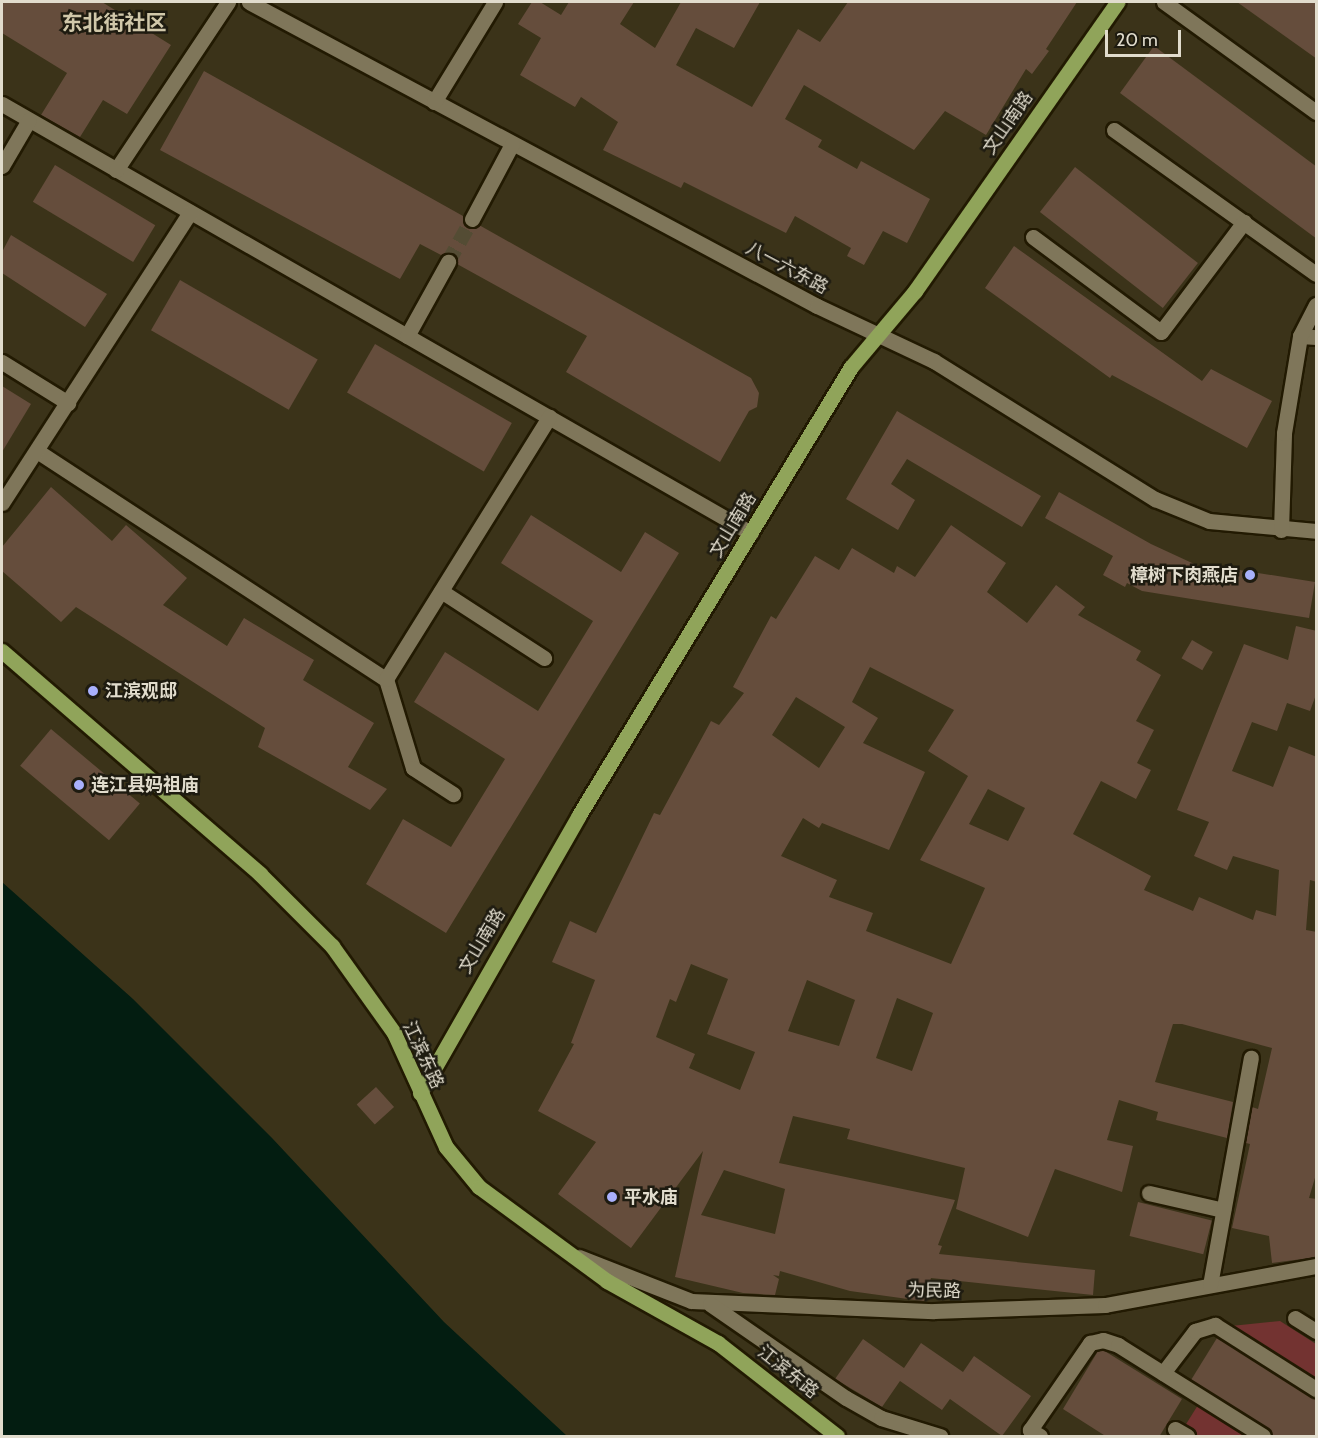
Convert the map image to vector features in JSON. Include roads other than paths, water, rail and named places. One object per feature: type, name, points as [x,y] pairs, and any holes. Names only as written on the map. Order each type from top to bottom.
[{"type":"main road","name":"文山南路","points":[[420,1093],[579,815],[851,367],[915,291],[1117,2]]},
{"type":"main road","name":"江滨东路","points":[[2,651],[205,825],[314,926],[369,993],[394,1034],[446,1147],[467,1174],[494,1200],[606,1281],[718,1343],[837,1437]]},
{"type":"street","points":[[116,170],[228,2]]},
{"type":"street","name":"八一六东路","points":[[249,2],[512,144],[877,336],[934,361],[1155,499],[1209,521],[1281,530],[1317,531]]},
{"type":"street","points":[[434,102],[495,2]]},
{"type":"street","points":[[1164,2],[1317,112]]},
{"type":"street","points":[[2,104],[751,533]]},
{"type":"street","points":[[2,166],[29,120]]},
{"type":"street","points":[[1114,130],[1317,274]]},
{"type":"street","points":[[471,219],[512,144]]},
{"type":"street","points":[[2,503],[190,212]]},
{"type":"street","points":[[1033,237],[1161,332],[1244,222]]},
{"type":"street","points":[[407,336],[448,262]]},
{"type":"street","points":[[1281,530],[1284,433],[1300,336],[1317,305]]},
{"type":"street","points":[[1300,336],[1317,337]]},
{"type":"street","points":[[2,362],[68,403]]},
{"type":"street","points":[[386,679],[549,417]]},
{"type":"street","points":[[37,451],[386,679],[413,768],[453,794]]},
{"type":"street","points":[[441,591],[544,658]]},
{"type":"street","points":[[1210,1285],[1251,1058]]},
{"type":"street","points":[[1149,1193],[1223,1210]]},
{"type":"street","name":"为民路","points":[[557,1247],[669,1294],[708,1303],[1007,1311],[1105,1305],[1317,1266]]},
{"type":"street","points":[[708,1303],[846,1398],[881,1418],[940,1437]]},
{"type":"street","points":[[1295,1318],[1317,1331]]},
{"type":"street","points":[[1163,1373],[1195,1331],[1215,1325],[1317,1389]]},
{"type":"street","points":[[1040,1437],[1030,1430],[1090,1343],[1103,1340],[1118,1345],[1263,1437]]},
{"type":"tunnel","points":[[448,262],[472,219]]},
{"type":"place","name":"樟树下肉燕店","points":[[1250,575]]},
{"type":"place","name":"江滨观邸","points":[[93,691]]},
{"type":"place","name":"连江县妈祖庙","points":[[79,785]]},
{"type":"place","name":"平水庙","points":[[612,1197]]},
{"type":"district","name":"东北街社区","points":[[114,23]]}]
